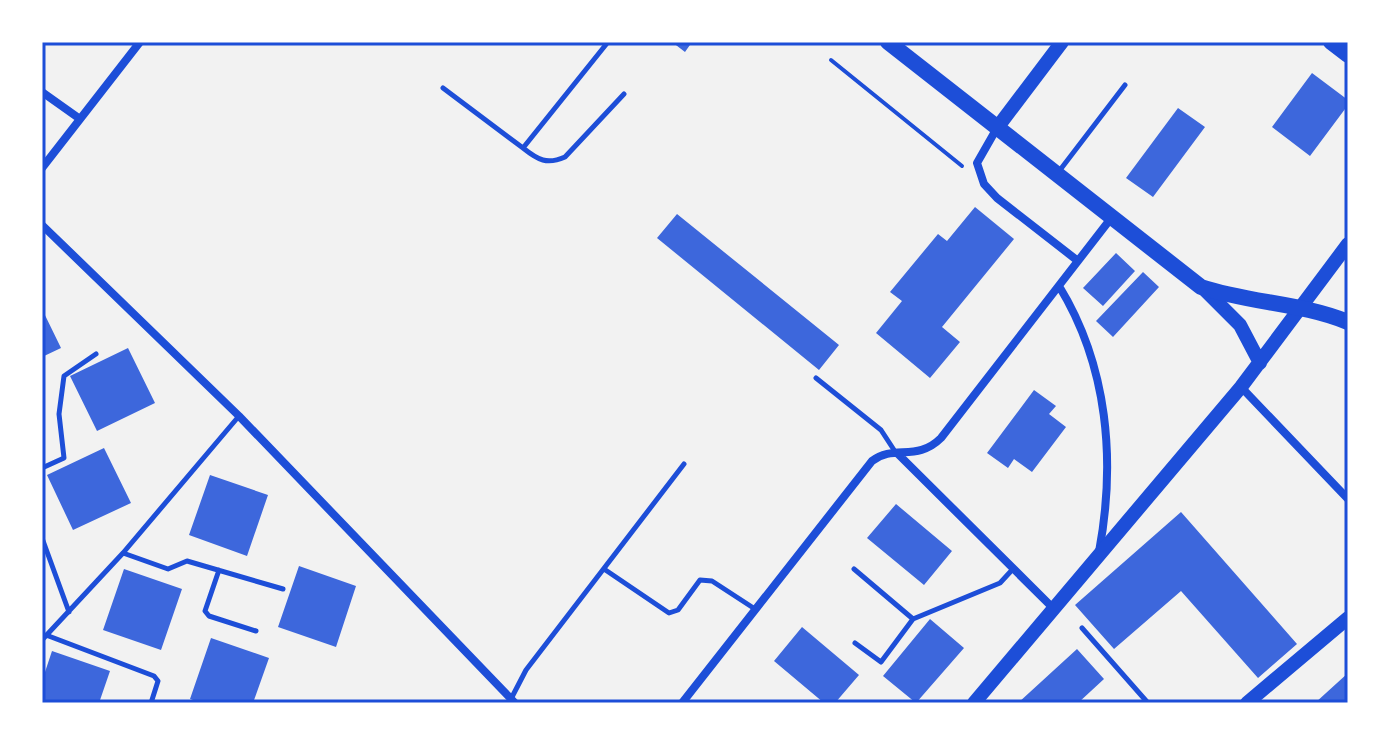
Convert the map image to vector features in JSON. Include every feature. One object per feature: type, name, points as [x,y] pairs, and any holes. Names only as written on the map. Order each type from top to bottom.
[{"type":"main road","points":[[888,42],[1201,287],[1253,302],[1301,308],[1348,322]]},
{"type":"main road","points":[[1331,42],[1348,55]]},
{"type":"street","points":[[42,168],[140,42]]},
{"type":"street","points":[[1062,42],[997,128],[977,163],[984,184],[1078,261]]},
{"type":"street","points":[[42,92],[80,119]]},
{"type":"street","points":[[682,703],[872,461],[883,454],[920,452],[941,438],[1112,217]]},
{"type":"street","points":[[42,225],[239,416],[514,700]]},
{"type":"street","points":[[974,703],[1241,387],[1348,244]]},
{"type":"street","points":[[1059,286],[1089,344],[1102,408],[1108,485],[1098,557]]},
{"type":"street","points":[[1201,287],[1240,325],[1260,363]]},
{"type":"street","points":[[1241,387],[1348,499]]},
{"type":"street","points":[[897,453],[1054,609]]},
{"type":"street","points":[[1247,703],[1348,618]]},
{"type":"lane","points":[[523,148],[608,42]]},
{"type":"lane","points":[[1056,174],[1125,85]]},
{"type":"lane","points":[[443,88],[538,160],[553,162],[565,157],[624,94]]},
{"type":"lane","points":[[42,468],[64,458],[65,454],[59,414],[62,380],[96,354]]},
{"type":"lane","points":[[816,378],[881,430],[897,453]]},
{"type":"lane","points":[[151,703],[158,681],[154,676],[44,638],[123,553],[239,416]]},
{"type":"lane","points":[[514,700],[526,670],[684,464]]},
{"type":"lane","points":[[42,538],[69,612]]},
{"type":"lane","points":[[123,553],[168,569],[187,561],[283,589]]},
{"type":"lane","points":[[604,569],[669,613],[678,610],[700,580],[712,581],[755,609]]},
{"type":"lane","points":[[854,569],[913,619]]},
{"type":"lane","points":[[219,570],[205,611],[209,616],[256,631]]},
{"type":"lane","points":[[855,643],[881,662],[913,619],[1000,583],[1012,570]]},
{"type":"lane","points":[[1082,628],[1148,703]]},
{"type":"path","points":[[831,60],[959,161],[965,171]]},
{"type":"building","points":[[672,42],[692,42],[685,52]]},
{"type":"building","points":[[1312,73],[1348,100],[1348,105],[1310,156],[1272,127]]},
{"type":"building","points":[[1178,108],[1205,127],[1153,197],[1126,178]]},
{"type":"building","points":[[975,207],[1014,239],[942,327],[960,342],[930,378],[876,333],[902,301],[890,292],[938,234],[947,241]]},
{"type":"building","points":[[677,214],[839,345],[819,370],[657,238]]},
{"type":"building","points":[[1116,253],[1135,271],[1103,306],[1083,288]]},
{"type":"building","points":[[1143,272],[1159,287],[1113,337],[1096,321]]},
{"type":"building","points":[[42,309],[61,348],[42,357]]},
{"type":"building","points":[[128,348],[155,403],[97,431],[70,376]]},
{"type":"building","points":[[1034,390],[1056,406],[1049,414],[1066,427],[1032,472],[1014,459],[1008,468],[987,453]]},
{"type":"building","points":[[104,448],[131,503],[73,530],[47,475]]},
{"type":"building","points":[[210,475],[268,495],[247,556],[189,535]]},
{"type":"building","points":[[896,504],[952,551],[924,585],[867,538]]},
{"type":"building","points":[[1181,512],[1297,644],[1258,678],[1181,591],[1114,649],[1075,605]]},
{"type":"building","points":[[299,566],[356,586],[336,647],[278,627]]},
{"type":"building","points":[[124,569],[182,589],[161,650],[103,630]]},
{"type":"building","points":[[930,619],[964,648],[916,703],[883,676]]},
{"type":"building","points":[[802,627],[859,675],[835,703],[824,703],[774,661]]},
{"type":"building","points":[[211,638],[269,658],[253,703],[202,703],[190,699]]},
{"type":"building","points":[[1077,649],[1104,679],[1078,703],[1018,703]]},
{"type":"building","points":[[52,651],[110,671],[99,703],[42,703],[42,681]]},
{"type":"building","points":[[1348,673],[1348,703],[1315,703]]}]
